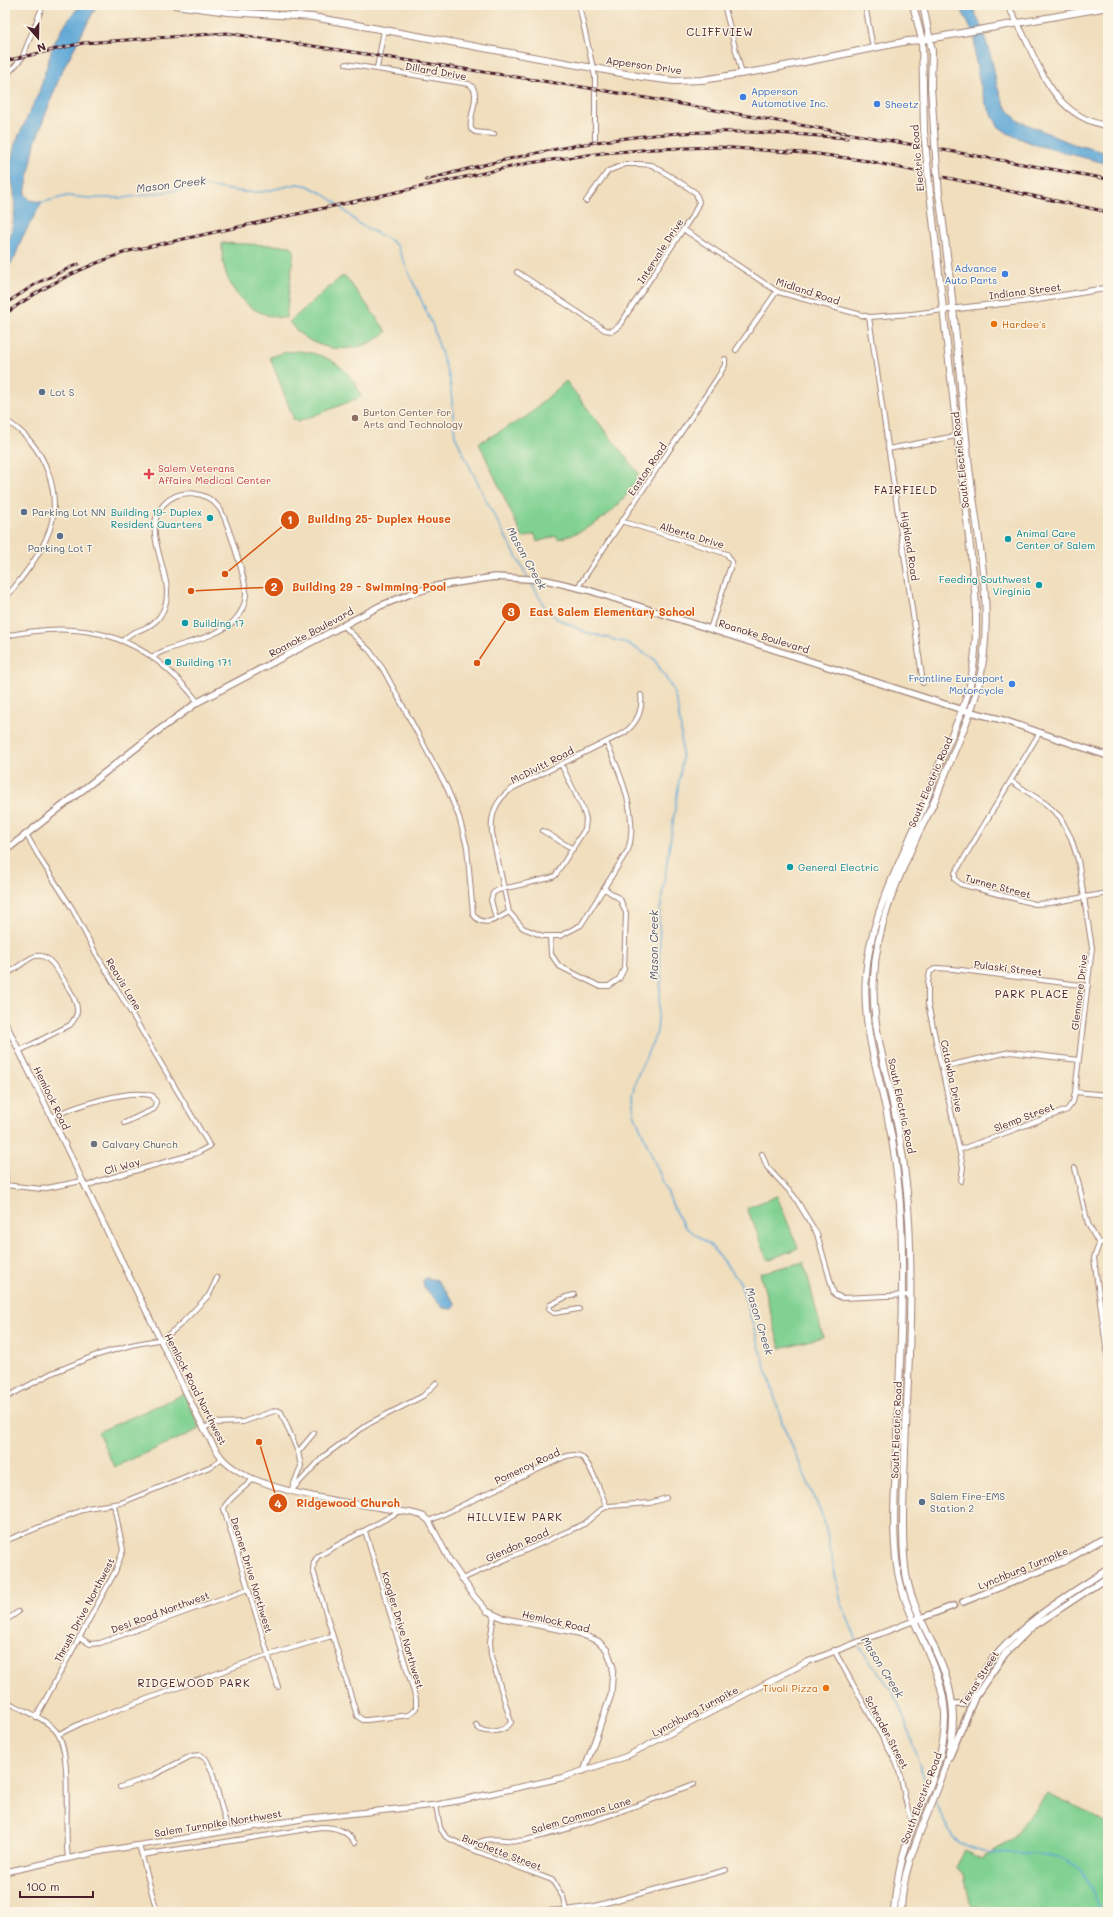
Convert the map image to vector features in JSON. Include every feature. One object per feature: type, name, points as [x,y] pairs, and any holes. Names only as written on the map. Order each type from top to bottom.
[{"type":"main road","name":"Apperson Drive","points":[[175,5],[228,12],[313,18],[674,81],[702,80],[742,74],[908,41],[930,39],[1018,24],[1086,8],[1108,7]]},
{"type":"main road","name":"Electric Road","points":[[914,5],[922,40],[924,132],[944,310]]},
{"type":"main road","name":"Electric Road","points":[[923,5],[932,51],[931,87],[939,194],[954,308]]},
{"type":"main road","name":"South Electric Road","points":[[901,1912],[904,1876],[913,1847],[946,1764],[953,1731],[952,1704],[946,1674],[909,1588],[904,1551],[909,1224],[905,1171],[898,1129],[876,1031],[873,1005],[874,972],[878,942],[887,908],[918,835],[934,803],[971,712],[981,675],[986,620],[985,590],[954,308]]},
{"type":"main road","name":"South Electric Road","points":[[894,1912],[897,1878],[913,1825],[919,1815],[940,1757],[944,1740],[944,1701],[938,1674],[902,1594],[896,1549],[895,1485],[902,1248],[899,1191],[888,1117],[868,1032],[865,1004],[866,969],[871,940],[881,906],[927,800],[933,779],[963,710],[973,668],[976,615],[944,310]]},
{"type":"main road","name":"Roanoke Boulevard","points":[[5,851],[159,730],[198,702],[380,606],[422,590],[453,582],[478,578],[513,576],[578,587],[963,710],[1040,732],[1108,756]]},
{"type":"main road","name":"Lynchburg Turnpike","points":[[963,1602],[1058,1565],[1108,1536]]},
{"type":"main road","name":"Texas Street","points":[[952,1704],[964,1704],[976,1683],[993,1660],[1016,1635],[1032,1621],[1108,1569]]},
{"type":"main road","name":"Texas Street","points":[[946,1764],[968,1710],[982,1686],[1005,1654],[1032,1628],[1108,1577]]},
{"type":"main road","name":"Lynchburg Turnpike","points":[[913,1621],[953,1606]]},
{"type":"street","points":[[5,77],[22,58],[43,5]]},
{"type":"street","points":[[579,5],[595,77],[595,138]]},
{"type":"street","points":[[724,5],[742,74]]},
{"type":"street","points":[[865,5],[873,48]]},
{"type":"street","points":[[1007,5],[1018,24],[1036,65],[1060,99],[1081,118],[1095,124],[1108,126]]},
{"type":"street","points":[[377,68],[384,30]]},
{"type":"street","name":"Dillard Drive","points":[[346,64],[377,68],[472,86],[475,94],[471,129],[475,132],[494,134]]},
{"type":"street","name":"Intervale Drive","points":[[516,272],[605,330],[612,331],[620,326],[683,229],[698,205],[698,196],[652,165],[626,164],[614,167],[608,171],[586,201]]},
{"type":"street","name":"Midland Road","points":[[683,229],[777,291],[869,317],[944,310]]},
{"type":"street","name":"Indiana Street","points":[[944,310],[1035,300],[1108,288]]},
{"type":"street","points":[[736,350],[777,291]]},
{"type":"street","name":"Highland Road","points":[[869,317],[923,683]]},
{"type":"street","name":"Easton Road","points":[[578,587],[725,366],[725,359]]},
{"type":"street","points":[[5,420],[22,432],[40,454],[51,481],[53,503],[52,522],[47,538],[29,568],[5,599]]},
{"type":"street","points":[[888,449],[967,434]]},
{"type":"street","points":[[122,641],[126,636],[151,626],[162,613],[166,602],[167,590],[155,532],[156,519],[162,507],[171,498],[184,493],[196,493],[208,498],[222,512],[241,568],[246,588],[244,604],[237,617],[227,627],[166,650],[157,654],[153,658]]},
{"type":"street","name":"Alberta Drive","points":[[621,522],[727,554],[730,557],[732,562],[710,629]]},
{"type":"street","points":[[343,625],[370,651],[383,669],[454,803],[467,847],[472,914],[482,922],[489,922],[509,912]]},
{"type":"street","points":[[5,636],[63,628],[101,633],[122,641],[153,658],[178,679],[198,702]]},
{"type":"street","points":[[606,742],[624,733],[634,724],[640,712],[641,695]]},
{"type":"street","points":[[1011,781],[1040,732]]},
{"type":"street","name":"McDivitt Road","points":[[606,742],[621,774],[632,828],[628,850],[605,889],[581,925],[567,934],[550,937],[537,935],[523,928],[509,912],[492,833],[492,820],[496,807],[504,795],[510,790],[561,764],[606,742]]},
{"type":"street","points":[[496,919],[491,900],[493,894],[503,889],[544,880],[555,876],[585,829],[586,819],[583,809],[561,764]]},
{"type":"street","name":"Turner Street","points":[[1011,781],[962,860],[954,876],[956,882],[1035,904],[1084,898],[1108,893]]},
{"type":"street","name":"Glenmore Drive","points":[[1011,781],[1046,804],[1060,817],[1075,849],[1092,948],[1075,1092]]},
{"type":"street","points":[[543,831],[573,849]]},
{"type":"street","name":"Reavis Lane","points":[[26,834],[72,908],[94,950],[209,1144]]},
{"type":"street","points":[[550,937],[551,954],[559,966],[599,986],[609,986],[619,979],[624,969],[626,913],[620,899],[605,889]]},
{"type":"street","points":[[5,975],[16,970],[30,958],[37,956],[46,957],[52,962],[77,1008],[75,1018],[70,1025],[19,1051]]},
{"type":"street","name":"Pulaski Street","points":[[929,974],[934,969],[953,969],[1088,986]]},
{"type":"street","name":"Catawba Drive","points":[[929,974],[928,1004],[963,1167],[961,1181]]},
{"type":"street","name":"Hemlock Road","points":[[5,1022],[82,1181]]},
{"type":"street","points":[[942,1067],[1010,1052],[1079,1060]]},
{"type":"street","points":[[1075,1092],[1108,1095]]},
{"type":"street","name":"Slemp Street","points":[[959,1150],[1067,1110],[1073,1102],[1075,1092]]},
{"type":"street","points":[[51,1117],[101,1100],[139,1094],[153,1096],[156,1102],[154,1110],[124,1123]]},
{"type":"street","name":"Cli Way","points":[[85,1187],[99,1181],[197,1153],[209,1144]]},
{"type":"street","points":[[762,1154],[767,1166],[794,1196],[817,1234],[834,1294],[842,1298],[901,1294],[909,1295]]},
{"type":"street","points":[[5,1166],[5,1185],[42,1188],[82,1181]]},
{"type":"street","points":[[1075,1168],[1088,1224],[1099,1244]]},
{"type":"street","name":"Hemlock Road Northwest","points":[[82,1181],[204,1428],[222,1458],[232,1467],[252,1479],[291,1491],[419,1514],[429,1521]]},
{"type":"street","points":[[1108,1239],[1099,1244],[1094,1258],[1108,1361]]},
{"type":"street","points":[[5,1398],[46,1376],[78,1362],[131,1344],[161,1339],[170,1335],[209,1295],[217,1278]]},
{"type":"street","points":[[574,1295],[566,1297],[550,1305],[549,1309],[554,1313],[579,1309]]},
{"type":"street","points":[[291,1491],[324,1456],[368,1424],[423,1396],[436,1383]]},
{"type":"street","points":[[204,1428],[214,1424],[243,1422],[277,1410],[281,1412],[298,1452],[301,1466],[291,1491]]},
{"type":"street","points":[[298,1452],[314,1433]]},
{"type":"street","name":"Pomeroy Road","points":[[429,1521],[564,1457],[573,1455],[580,1456],[586,1461],[607,1507]]},
{"type":"street","points":[[5,1541],[87,1508],[114,1505],[212,1466],[222,1458]]},
{"type":"street","name":"Deaner Drive Northwest","points":[[252,1479],[224,1507],[278,1687]]},
{"type":"street","name":"Glendon Road","points":[[462,1579],[584,1524],[599,1511],[607,1507],[650,1503],[666,1498]]},
{"type":"street","name":"Thrush Drive Northwest","points":[[36,1717],[116,1572],[123,1554],[123,1543],[114,1505]]},
{"type":"street","points":[[58,1734],[84,1722],[268,1656],[332,1636],[312,1570],[314,1562],[318,1556],[400,1510]]},
{"type":"street","points":[[429,1521],[450,1561],[462,1579]]},
{"type":"street","name":"Koogler Drive Northwest","points":[[332,1636],[357,1716],[363,1720],[368,1720],[412,1714],[417,1704],[365,1531]]},
{"type":"street","name":"Hemlock Road","points":[[462,1579],[487,1611],[494,1615],[588,1637],[603,1645],[610,1654],[613,1675],[611,1696],[584,1771]]},
{"type":"street","name":"Desi Road Northwest","points":[[79,1637],[90,1644],[100,1643],[248,1589]]},
{"type":"street","points":[[5,1621],[18,1612]]},
{"type":"street","points":[[476,1725],[479,1729],[485,1732],[506,1728],[511,1722],[491,1656],[490,1641],[494,1615]]},
{"type":"street","name":"Lynchburg Turnpike","points":[[436,1805],[490,1795],[584,1771],[625,1757],[645,1748],[796,1667],[834,1650],[913,1621]]},
{"type":"street","name":"Schrader Street","points":[[834,1650],[896,1762],[903,1781],[909,1815],[913,1825]]},
{"type":"street","points":[[5,1701],[51,1726],[58,1734],[63,1748],[65,1768],[67,1804],[66,1847],[68,1857]]},
{"type":"street","points":[[120,1787],[152,1776],[192,1756],[200,1755],[206,1759],[212,1771],[228,1831]]},
{"type":"street","name":"Salem Commons Lane","points":[[471,1849],[481,1841],[498,1839],[523,1840],[605,1818],[694,1784]]},
{"type":"street","name":"Salem Turnpike Northwest","points":[[5,1872],[68,1857],[342,1813],[436,1805]]},
{"type":"street","name":"Burchette Street","points":[[436,1805],[438,1821],[443,1833],[450,1839],[471,1849],[552,1880],[560,1890],[566,1911]]},
{"type":"street","points":[[142,1855],[321,1827],[333,1827],[341,1830],[355,1843]]},
{"type":"street","points":[[139,1845],[157,1912]]},
{"type":"street","points":[[518,1912],[566,1911],[595,1906],[726,1870]]},
{"type":"green space","points":[[222,243],[291,246],[294,250],[286,318],[271,316],[258,311],[247,304],[238,295],[230,284],[225,271],[222,257]]},
{"type":"green space","points":[[341,277],[346,277],[387,332],[375,340],[362,345],[349,348],[336,348],[323,346],[310,341],[299,333],[289,322]]},
{"type":"green space","points":[[298,351],[319,355],[337,364],[351,378],[361,397],[298,422],[294,420],[270,357],[286,352]]},
{"type":"green space","points":[[566,381],[639,474],[624,498],[606,516],[584,530],[571,535],[558,539],[556,536],[537,542],[535,534],[523,538],[479,443],[526,417]]},
{"type":"green space","points":[[777,1196],[798,1248],[768,1260],[747,1208]]},
{"type":"green space","points":[[804,1262],[823,1337],[780,1348],[760,1273]]},
{"type":"green space","points":[[184,1394],[200,1429],[114,1467],[98,1432]]},
{"type":"green space","points":[[1047,1793],[1086,1811],[1108,1825],[1108,1912],[980,1912],[979,1906],[971,1907],[964,1874],[955,1867],[964,1851],[982,1859],[1012,1840]]},
{"type":"water","points":[[80,5],[97,5],[61,73],[35,143],[25,194],[30,200],[42,202],[22,238],[15,257],[5,273],[5,246],[11,233],[15,211],[14,191],[9,169],[15,144],[39,92],[53,45],[63,27]]},
{"type":"water","points":[[959,5],[972,5],[984,34],[992,60],[997,86],[1005,106],[1017,120],[1073,144],[1108,153],[1108,164],[1036,145],[1009,134],[998,126],[986,104],[979,80],[975,57],[975,37]]},
{"type":"water","points":[[427,1278],[437,1280],[456,1304],[452,1309],[443,1308],[424,1287],[423,1280]]},
{"type":"waterway","name":"Mason Creek","points":[[40,203],[67,196],[89,198],[124,198],[204,186],[244,192],[262,192],[297,184],[306,185],[322,193],[335,202],[359,224],[390,240],[397,246],[432,324],[450,380],[455,436],[488,504],[528,578]]},
{"type":"waterway","name":"Mason Creek","points":[[530,581],[546,609],[556,618],[585,632],[627,643],[654,659],[672,688],[677,703],[681,729],[682,761],[659,917],[661,979],[657,1032],[636,1079],[632,1096],[634,1113],[676,1213],[685,1227],[710,1245],[740,1282],[783,1425],[824,1520],[841,1602],[857,1641]]},
{"type":"waterway","name":"Mason Creek","points":[[858,1645],[884,1679],[902,1711],[927,1785]]},
{"type":"waterway","name":"Mason Creek","points":[[935,1801],[946,1826],[952,1835],[955,1839],[969,1848],[985,1852],[1040,1854],[1057,1857],[1072,1862],[1086,1877],[1101,1912]]},
{"type":"tunnel","points":[[953,1606],[963,1602]]},
{"type":"railway","points":[[5,61],[83,43],[227,33],[595,89],[1108,179]]},
{"type":"railway","points":[[426,180],[530,154],[601,141],[636,137],[725,132],[777,133],[847,138]]},
{"type":"railway","points":[[5,314],[35,294],[64,278],[80,270],[129,251],[529,163],[603,153],[654,149],[719,147],[818,154],[868,161],[1108,212]]},
{"type":"railway","points":[[5,304],[37,283],[78,264]]},
{"type":"place","name":"Apperson Automotive Inc.","points":[[743,97]]},
{"type":"place","name":"Sheetz","points":[[877,104]]},
{"type":"place","name":"Advance Auto Parts","points":[[1005,274]]},
{"type":"place","name":"Hardee's","points":[[994,324]]},
{"type":"place","name":"Lot S","points":[[42,392]]},
{"type":"place","name":"Burton Center for Arts and Technology","points":[[355,418]]},
{"type":"place","name":"Salem Veterans Affairs Medical Center","points":[[149,474]]},
{"type":"place","name":"Parking Lot NN","points":[[24,512]]},
{"type":"place","name":"Building 19- Duplex Resident Quarters","points":[[210,518]]},
{"type":"place","name":"Parking Lot T","points":[[60,536]]},
{"type":"place","name":"Animal Care Center of Salem","points":[[1008,539]]},
{"type":"place","name":"Building 25- Duplex House","points":[[225,574]]},
{"type":"place","name":"Feeding Southwest Virginia","points":[[1039,585]]},
{"type":"place","name":"Building 29 - Swimming Pool","points":[[191,591]]},
{"type":"place","name":"Building 17","points":[[185,623]]},
{"type":"place","name":"Building 171","points":[[168,662]]},
{"type":"place","name":"East Salem Elementary School","points":[[477,663]]},
{"type":"place","name":"Frontline Eurosport Motorcycle","points":[[1012,684]]},
{"type":"place","name":"General Electric","points":[[790,867]]},
{"type":"place","name":"Calvary Church","points":[[94,1144]]},
{"type":"place","name":"Ridgewood Church","points":[[259,1442]]},
{"type":"place","name":"Salem Fire-EMS Station 2","points":[[922,1502]]},
{"type":"place","name":"Tivoli Pizza","points":[[826,1688]]},
{"type":"district","name":"CLIFFVIEW","points":[[720,31]]},
{"type":"district","name":"FAIRFIELD","points":[[906,489]]},
{"type":"district","name":"PARK PLACE","points":[[1032,993]]},
{"type":"district","name":"HILLVIEW PARK","points":[[515,1516]]},
{"type":"district","name":"RIDGEWOOD PARK","points":[[194,1682]]}]
